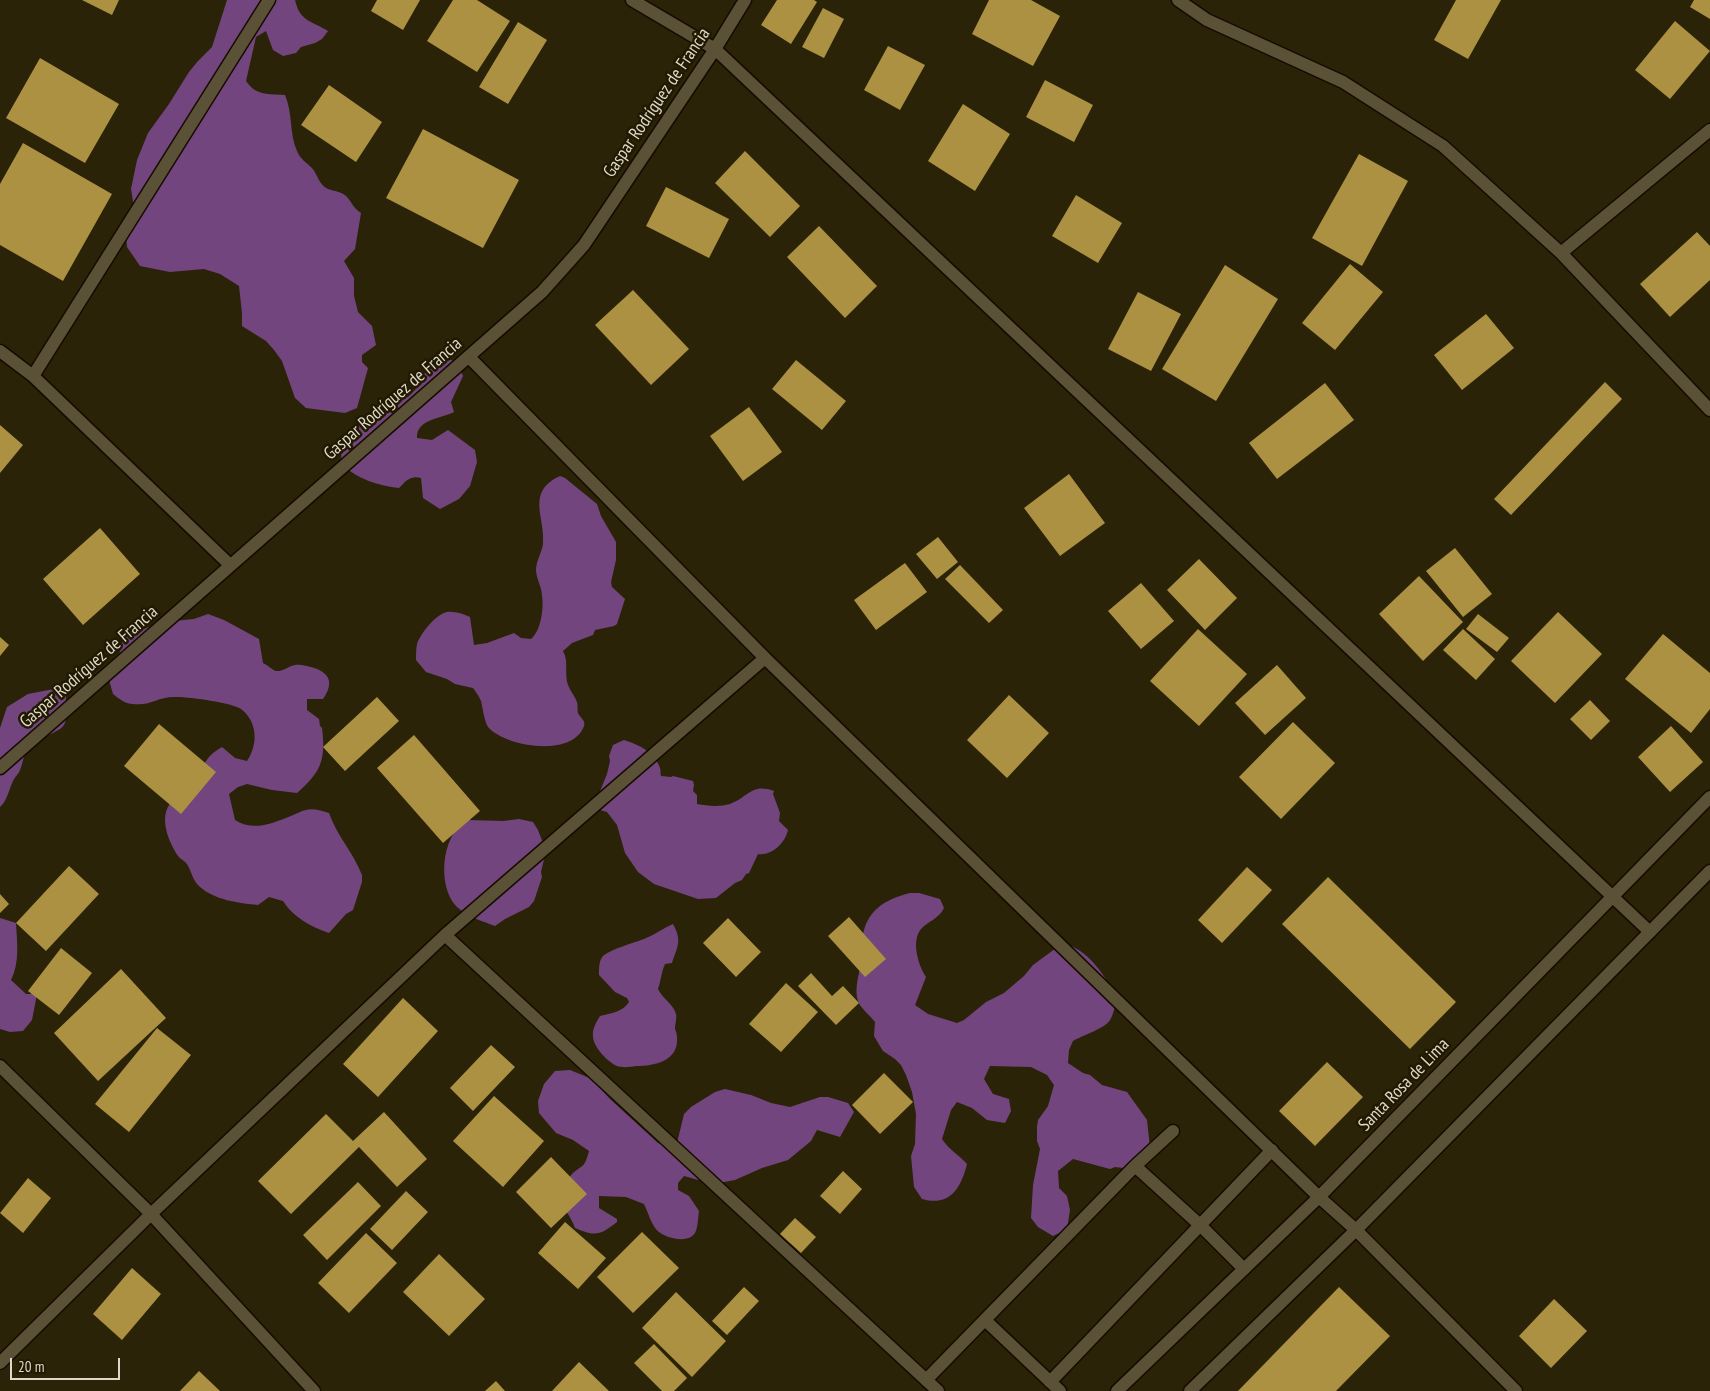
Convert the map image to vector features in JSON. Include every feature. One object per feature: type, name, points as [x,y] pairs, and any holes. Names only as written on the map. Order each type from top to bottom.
[{"type":"street","points":[[33,376],[269,0]]},
{"type":"street","points":[[632,0],[714,49],[1650,932]]},
{"type":"street","name":"Gaspar Rodríguez de Francia","points":[[0,768],[542,292],[584,245],[745,0]]},
{"type":"street","points":[[1178,0],[1207,20],[1343,82],[1443,146],[1562,252],[1710,410]]},
{"type":"street","points":[[1562,252],[1710,130]]},
{"type":"street","points":[[0,351],[33,376],[230,565]]},
{"type":"street","points":[[469,357],[765,658],[1319,1197],[1356,1230],[1516,1391]]},
{"type":"street","points":[[0,1364],[151,1214],[445,935],[765,658]]},
{"type":"street","name":"Santa Rosa de Lima","points":[[1117,1391],[1319,1197],[1710,797]]},
{"type":"street","points":[[1190,1391],[1356,1230],[1710,871]]},
{"type":"street","points":[[445,935],[938,1391]]},
{"type":"street","points":[[0,1066],[151,1214],[314,1391]]},
{"type":"street","points":[[926,1380],[1135,1166],[1173,1131]]},
{"type":"street","points":[[1050,1382],[1272,1150]]},
{"type":"street","points":[[1135,1166],[1200,1225],[1244,1269]]},
{"type":"street","points":[[985,1320],[1060,1391]]},
{"type":"shaded area","points":[[227,0],[295,0],[303,17],[328,31],[322,39],[315,43],[301,47],[296,53],[283,56],[273,50],[266,31],[256,37],[246,81],[259,92],[285,95],[295,144],[300,156],[312,168],[323,185],[344,195],[361,213],[355,249],[344,261],[354,278],[354,296],[358,312],[372,326],[376,345],[362,355],[362,362],[368,368],[357,408],[345,413],[306,408],[295,398],[282,361],[274,350],[266,341],[242,326],[239,286],[220,274],[204,269],[170,272],[140,266],[127,247],[126,236],[134,207],[131,189],[137,160],[148,133],[189,72],[212,47]]},
{"type":"shaded area","points":[[443,359],[456,363],[463,376],[451,402],[454,412],[425,423],[418,432],[417,438],[432,440],[448,430],[475,450],[477,462],[470,486],[459,499],[440,509],[423,498],[421,478],[411,478],[399,488],[384,486],[354,474],[342,464],[341,454],[344,443],[354,429],[375,415],[386,398],[392,395],[408,397],[418,387],[428,366]]},
{"type":"shaded area","points":[[560,476],[597,504],[601,516],[616,542],[616,560],[611,582],[612,587],[625,599],[617,624],[595,630],[593,635],[572,643],[563,651],[566,659],[568,685],[577,702],[578,713],[584,721],[584,726],[577,736],[567,742],[553,746],[538,746],[509,740],[488,727],[481,701],[473,688],[455,684],[447,679],[426,672],[416,660],[416,650],[419,640],[429,625],[447,612],[456,612],[470,617],[474,645],[487,643],[514,633],[521,638],[531,639],[537,631],[543,607],[542,593],[536,570],[543,544],[540,498],[549,482]]},
{"type":"shaded area","points":[[208,614],[224,620],[259,639],[263,663],[274,670],[281,671],[301,665],[317,669],[326,675],[328,679],[329,688],[323,699],[307,699],[307,710],[319,719],[323,739],[320,765],[312,778],[297,793],[247,784],[238,787],[229,794],[235,820],[242,824],[256,826],[270,824],[309,809],[329,813],[362,875],[362,882],[353,910],[346,914],[329,933],[303,921],[283,901],[269,897],[258,905],[250,904],[227,900],[206,891],[195,882],[187,864],[178,856],[169,840],[165,821],[167,809],[176,796],[195,778],[208,758],[222,747],[235,758],[247,761],[251,755],[254,734],[251,720],[247,714],[229,704],[209,700],[174,697],[163,698],[145,704],[130,704],[113,694],[109,680],[114,661],[120,652],[123,639],[130,633],[165,622],[194,619]]},
{"type":"shaded area","points":[[59,688],[66,691],[66,721],[62,728],[28,748],[20,771],[0,807],[0,728],[7,707],[28,694]]},
{"type":"shaded area","points":[[624,740],[650,753],[658,762],[661,776],[673,776],[693,781],[693,791],[697,795],[697,804],[726,805],[755,790],[766,789],[774,791],[773,794],[780,813],[779,821],[788,830],[784,840],[773,851],[758,854],[749,873],[716,898],[698,899],[654,884],[638,872],[625,853],[617,825],[607,812],[594,806],[607,774],[610,761],[609,756],[613,745]]},
{"type":"shaded area","points":[[519,819],[533,822],[538,830],[546,851],[541,872],[542,877],[534,901],[529,907],[495,926],[466,913],[451,900],[444,871],[447,850],[454,833],[468,820],[503,821]]},
{"type":"shaded area","points":[[910,893],[919,893],[940,899],[944,908],[939,915],[921,929],[916,940],[918,960],[926,977],[915,1005],[928,1014],[957,1023],[964,1020],[986,1002],[1004,993],[1024,976],[1033,965],[1063,943],[1081,951],[1095,964],[1117,997],[1108,1023],[1073,1041],[1069,1050],[1068,1063],[1083,1073],[1090,1075],[1102,1085],[1127,1092],[1147,1120],[1150,1162],[1132,1169],[1115,1167],[1110,1169],[1073,1159],[1058,1171],[1059,1188],[1067,1196],[1070,1210],[1067,1229],[1053,1236],[1038,1227],[1031,1218],[1033,1185],[1040,1149],[1037,1141],[1038,1120],[1048,1106],[1054,1085],[1047,1075],[1031,1067],[990,1066],[984,1079],[993,1094],[1009,1099],[1011,1111],[1005,1123],[987,1120],[972,1108],[957,1102],[951,1110],[942,1139],[967,1164],[958,1188],[953,1194],[947,1198],[932,1201],[922,1199],[914,1187],[911,1156],[915,1144],[916,1114],[912,1092],[901,1065],[883,1051],[874,1036],[875,1022],[859,1004],[856,992],[861,963],[862,940],[868,921],[872,914],[884,903]]},
{"type":"shaded area","points":[[0,918],[16,923],[17,959],[11,980],[26,994],[37,994],[32,1020],[23,1031],[10,1032],[0,1029]]},
{"type":"shaded area","points":[[673,924],[678,939],[677,947],[672,963],[665,964],[658,989],[676,1014],[677,1045],[670,1057],[658,1063],[629,1067],[617,1066],[599,1050],[594,1041],[593,1031],[600,1016],[620,1010],[629,1002],[627,998],[615,992],[599,975],[601,960],[603,956],[611,951],[648,937]]},
{"type":"shaded area","points":[[570,1070],[592,1079],[610,1099],[658,1143],[670,1146],[677,1143],[684,1114],[691,1107],[715,1092],[725,1089],[790,1107],[820,1097],[828,1097],[848,1103],[854,1112],[840,1137],[817,1130],[811,1141],[788,1160],[762,1168],[735,1180],[713,1184],[684,1176],[678,1183],[678,1190],[689,1196],[699,1211],[697,1228],[692,1236],[677,1239],[662,1234],[654,1227],[644,1204],[626,1197],[599,1196],[599,1208],[617,1219],[617,1222],[602,1232],[588,1233],[575,1228],[557,1197],[571,1175],[585,1163],[589,1151],[573,1140],[556,1133],[539,1113],[538,1101],[544,1084],[555,1071]]},
{"type":"building","points":[[82,0],[119,0],[112,15]]},
{"type":"building","points":[[377,0],[420,0],[403,30],[371,11]]},
{"type":"building","points":[[453,0],[477,0],[510,21],[477,72],[427,41]]},
{"type":"building","points":[[777,0],[814,0],[817,2],[791,44],[761,25]]},
{"type":"building","points":[[989,0],[1031,0],[1060,16],[1033,66],[972,34]]},
{"type":"building","points":[[1456,0],[1501,0],[1468,59],[1434,40]]},
{"type":"building","points":[[1694,0],[1710,0],[1710,19],[1690,7]]},
{"type":"building","points":[[823,8],[844,19],[824,58],[802,47]]},
{"type":"building","points":[[1675,21],[1710,51],[1670,99],[1635,70]]},
{"type":"building","points":[[518,22],[547,40],[508,104],[479,87]]},
{"type":"building","points":[[888,46],[925,65],[900,110],[864,90]]},
{"type":"building","points":[[40,58],[119,104],[85,163],[6,118]]},
{"type":"building","points":[[1045,80],[1093,105],[1074,142],[1026,117]]},
{"type":"building","points":[[329,85],[382,122],[356,162],[301,125]]},
{"type":"building","points":[[963,104],[1010,134],[975,191],[928,161]]},
{"type":"building","points":[[423,129],[519,180],[483,248],[386,198]]},
{"type":"building","points":[[23,143],[112,194],[63,281],[0,245],[0,184]]},
{"type":"building","points":[[745,151],[800,206],[770,237],[715,183]]},
{"type":"building","points":[[1359,154],[1408,181],[1362,266],[1312,238]]},
{"type":"building","points":[[666,187],[729,219],[709,258],[646,226]]},
{"type":"building","points":[[1076,195],[1122,223],[1098,263],[1052,236]]},
{"type":"building","points":[[819,226],[877,286],[845,318],[787,257]]},
{"type":"building","points":[[1697,232],[1710,246],[1710,280],[1670,317],[1640,284]]},
{"type":"building","points":[[1350,264],[1383,292],[1335,350],[1302,323]]},
{"type":"building","points":[[1225,265],[1278,299],[1216,401],[1162,369]]},
{"type":"building","points":[[633,290],[689,349],[651,385],[595,325]]},
{"type":"building","points":[[1138,292],[1181,314],[1151,371],[1108,349]]},
{"type":"building","points":[[1486,314],[1514,348],[1462,390],[1434,355]]},
{"type":"building","points":[[796,360],[846,401],[822,430],[772,389]]},
{"type":"building","points":[[1605,382],[1622,399],[1511,515],[1494,499]]},
{"type":"building","points":[[1325,383],[1354,420],[1277,479],[1249,443]]},
{"type":"building","points":[[749,407],[782,452],[743,481],[710,436]]},
{"type":"building","points":[[0,425],[23,445],[0,473]]},
{"type":"building","points":[[1069,474],[1105,523],[1060,556],[1024,508]]},
{"type":"building","points":[[100,528],[140,574],[83,625],[43,579]]},
{"type":"building","points":[[938,537],[958,562],[937,579],[916,554]]},
{"type":"building","points":[[1455,548],[1492,594],[1463,617],[1426,571]]},
{"type":"building","points":[[1199,559],[1237,598],[1205,630],[1167,590]]},
{"type":"building","points":[[905,563],[927,592],[876,630],[854,600]]},
{"type":"building","points":[[960,565],[1003,610],[989,623],[945,579]]},
{"type":"building","points":[[1419,576],[1463,622],[1423,661],[1379,614]]},
{"type":"building","points":[[1141,583],[1174,621],[1141,649],[1108,611]]},
{"type":"building","points":[[1558,612],[1602,654],[1555,703],[1511,661]]},
{"type":"building","points":[[1478,614],[1509,638],[1497,652],[1466,629]]},
{"type":"building","points":[[1198,629],[1247,674],[1199,726],[1150,681]]},
{"type":"building","points":[[1463,629],[1495,659],[1476,680],[1443,650]]},
{"type":"building","points":[[1663,634],[1710,673],[1710,709],[1691,733],[1625,679]]},
{"type":"building","points":[[0,637],[9,645],[0,656]]},
{"type":"building","points":[[1277,665],[1306,698],[1265,735],[1235,703]]},
{"type":"building","points":[[1009,695],[1049,733],[1007,778],[967,740]]},
{"type":"building","points":[[377,697],[399,721],[345,771],[323,747]]},
{"type":"building","points":[[1590,700],[1610,721],[1591,740],[1570,719]]},
{"type":"building","points":[[1293,722],[1335,763],[1281,819],[1239,777]]},
{"type":"building","points":[[159,724],[216,772],[181,814],[124,766]]},
{"type":"building","points":[[1671,726],[1703,762],[1670,792],[1638,757]]},
{"type":"building","points":[[414,735],[480,811],[443,843],[377,768]]},
{"type":"building","points":[[69,866],[99,894],[46,951],[16,923]]},
{"type":"building","points":[[1247,867],[1272,890],[1222,943],[1198,920]]},
{"type":"building","points":[[1328,877],[1456,1002],[1410,1049],[1282,924]]},
{"type":"building","points":[[0,894],[9,904],[0,913]]},
{"type":"building","points":[[849,917],[886,959],[865,977],[828,936]]},
{"type":"building","points":[[728,918],[761,952],[736,977],[703,943]]},
{"type":"building","points":[[61,948],[92,973],[59,1015],[28,991]]},
{"type":"building","points":[[121,969],[166,1018],[98,1081],[54,1033]]},
{"type":"building","points":[[811,973],[832,996],[843,986],[859,1003],[836,1025],[798,986]]},
{"type":"building","points":[[786,983],[818,1012],[781,1052],[749,1024]]},
{"type":"building","points":[[403,998],[438,1031],[378,1097],[343,1064]]},
{"type":"building","points":[[157,1028],[191,1055],[129,1132],[95,1104]]},
{"type":"building","points":[[491,1045],[515,1067],[473,1111],[450,1088]]},
{"type":"building","points":[[1327,1062],[1363,1097],[1315,1146],[1279,1111]]},
{"type":"building","points":[[884,1073],[913,1102],[880,1134],[852,1105]]},
{"type":"building","points":[[494,1096],[544,1141],[503,1187],[453,1141]]},
{"type":"building","points":[[384,1112],[427,1159],[397,1187],[359,1147],[291,1214],[258,1181],[326,1114],[353,1141]]},
{"type":"building","points":[[551,1157],[587,1194],[551,1228],[516,1192]]},
{"type":"building","points":[[843,1171],[862,1189],[840,1214],[820,1196]]},
{"type":"building","points":[[28,1178],[51,1198],[23,1233],[0,1213]]},
{"type":"building","points":[[358,1182],[381,1206],[327,1260],[303,1235]]},
{"type":"building","points":[[406,1191],[428,1212],[392,1250],[370,1229]]},
{"type":"building","points":[[795,1218],[816,1237],[801,1253],[780,1234]]},
{"type":"building","points":[[565,1222],[606,1258],[578,1289],[538,1253]]},
{"type":"building","points":[[642,1232],[679,1268],[633,1313],[597,1277]]},
{"type":"building","points":[[366,1233],[397,1263],[349,1313],[318,1283]]},
{"type":"building","points":[[439,1254],[485,1299],[449,1336],[403,1292]]},
{"type":"building","points":[[132,1268],[161,1294],[122,1340],[93,1314]]},
{"type":"building","points":[[744,1287],[759,1301],[727,1335],[712,1321]]},
{"type":"building","points":[[1339,1287],[1390,1336],[1336,1391],[1238,1391]]},
{"type":"building","points":[[676,1292],[726,1341],[692,1377],[642,1328]]},
{"type":"building","points":[[1554,1299],[1587,1331],[1551,1368],[1519,1336]]},
{"type":"building","points":[[654,1344],[687,1378],[674,1391],[662,1391],[634,1363]]},
{"type":"building","points":[[579,1362],[609,1391],[552,1391]]},
{"type":"building","points":[[199,1371],[220,1391],[180,1391]]},
{"type":"building","points":[[496,1381],[505,1391],[485,1391]]}]
